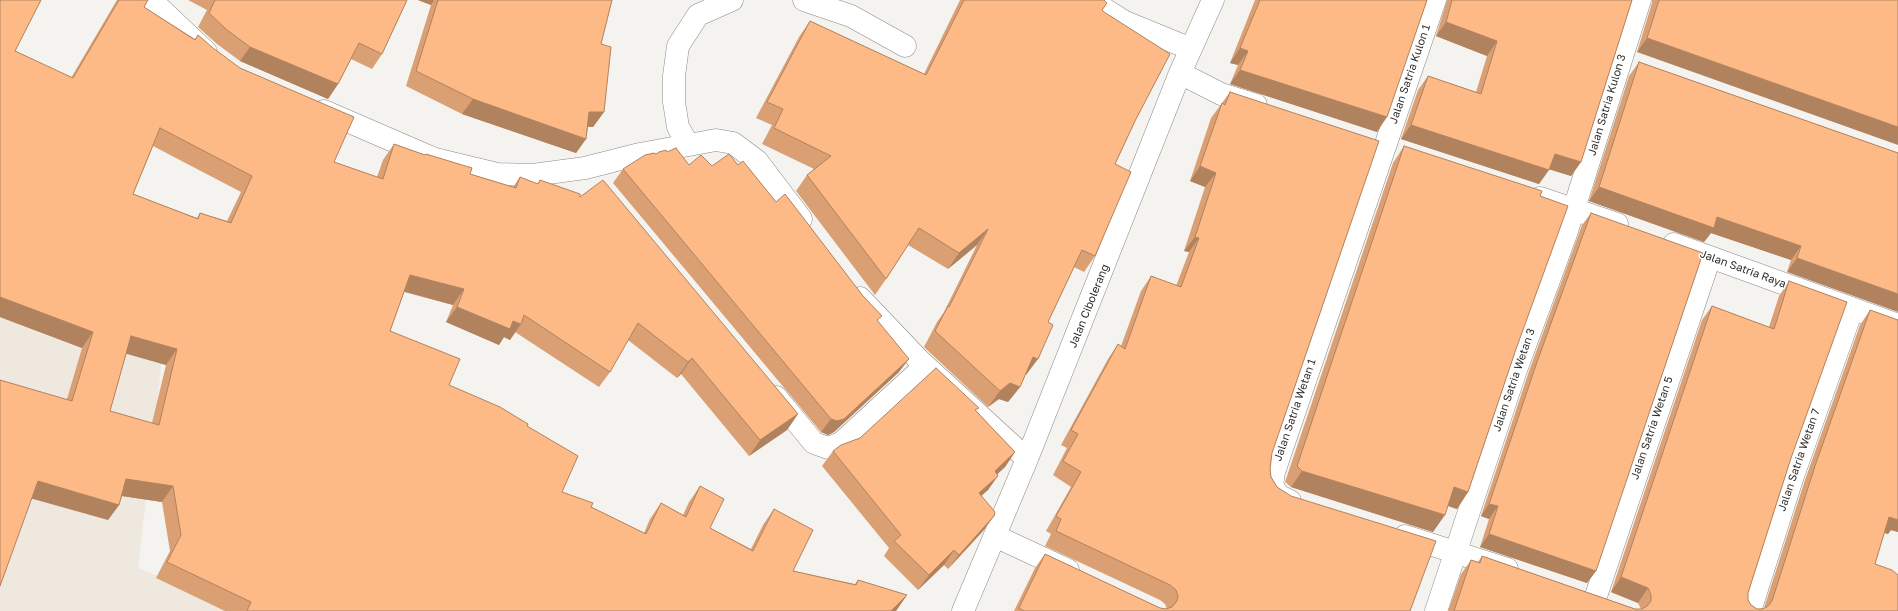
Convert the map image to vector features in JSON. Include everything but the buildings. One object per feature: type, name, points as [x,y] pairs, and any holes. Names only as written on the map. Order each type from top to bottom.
[{"type":"street","points":[[151,0],[186,34],[221,63]]},
{"type":"street","points":[[688,144],[678,127],[674,102],[674,76],[678,46],[698,15],[732,0]]},
{"type":"street","points":[[804,0],[851,16],[906,46]]},
{"type":"street","points":[[1090,0],[1125,22],[1191,49]]},
{"type":"street","name":"Jalan Cibolerang","points":[[963,611],[1027,460],[1180,73],[1213,0]]},
{"type":"street","name":"Jalan Satria Kulon 1","points":[[1377,144],[1435,0]]},
{"type":"street","name":"Jalan Satria Kulon 3","points":[[1574,209],[1640,0]]},
{"type":"street","points":[[1621,60],[1643,68]]},
{"type":"street","points":[[1180,73],[1220,94],[1277,112]]},
{"type":"street","points":[[308,104],[435,159],[462,167],[496,174],[526,175],[585,168],[688,144],[716,140],[733,143],[757,161],[811,233]]},
{"type":"street","points":[[1377,144],[1407,155]]},
{"type":"street","name":"Jalan Satria Wetan 1","points":[[1307,506],[1278,495],[1272,486],[1274,472],[1377,144]]},
{"type":"street","points":[[585,168],[600,186]]},
{"type":"street","points":[[1521,192],[1634,230]]},
{"type":"street","name":"Jalan Satria Wetan 3","points":[[1436,611],[1516,370],[1574,209]]},
{"type":"street","name":"Jalan Satria Raya","points":[[1657,238],[1852,310],[1898,325]]},
{"type":"street","name":"Jalan Satria Wetan 5","points":[[1595,599],[1710,257]]},
{"type":"street","points":[[849,283],[864,302],[925,366],[1027,460]]},
{"type":"street","name":"Jalan Satria Wetan 7","points":[[1750,611],[1793,476],[1852,310]]},
{"type":"street","points":[[763,382],[814,443],[828,448],[841,443],[925,366]]},
{"type":"street","points":[[1384,530],[1456,552],[1523,575]]},
{"type":"street","points":[[995,536],[1084,578]]},
{"type":"street","points":[[1573,592],[1616,606]]},
{"type":"shaded area","points":[[0,174],[176,237],[138,568],[247,611],[0,611]]}]
